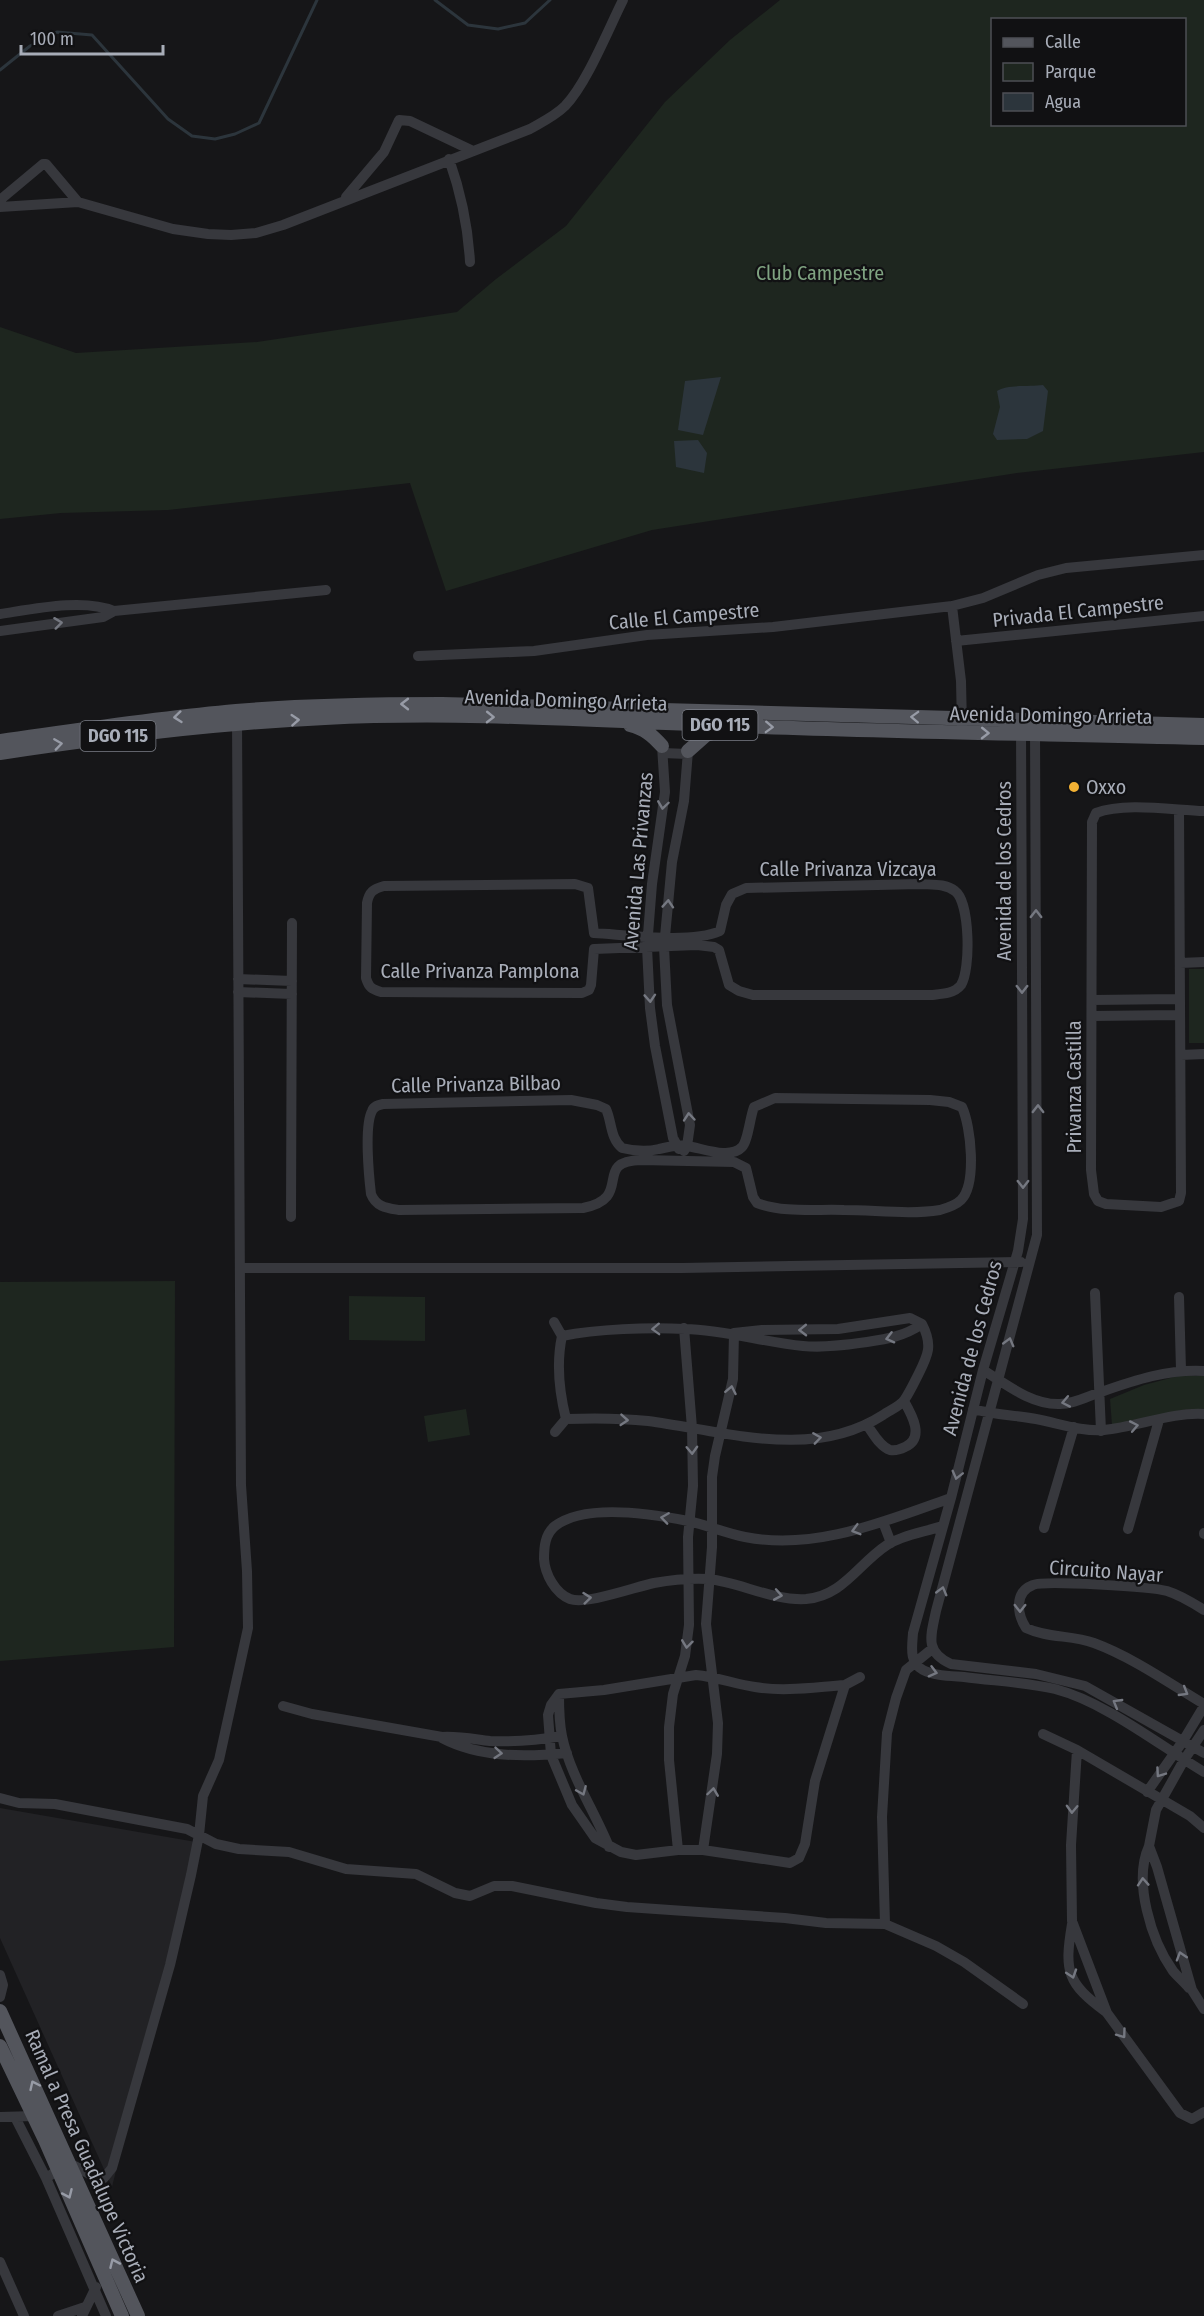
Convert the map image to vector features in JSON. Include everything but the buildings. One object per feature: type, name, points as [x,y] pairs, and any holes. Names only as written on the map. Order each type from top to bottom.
[{"type":"main road","name":"Avenida Domingo Arrieta","points":[[442,710],[604,719],[672,716],[739,726],[962,725]]},
{"type":"main road","name":"Avenida Domingo Arrieta","points":[[0,741],[236,717],[322,718],[442,710],[1028,727],[1204,738]]},
{"type":"main road","points":[[662,750],[672,716]]},
{"type":"main road","points":[[672,716],[688,752],[706,735],[739,726]]},
{"type":"main road","points":[[604,719],[642,728],[650,734],[662,750]]},
{"type":"main road","name":"Avenida Domingo Arrieta","points":[[1028,727],[1204,725]]},
{"type":"main road","name":"Avenida Domingo Arrieta","points":[[0,753],[144,727]]},
{"type":"main road","name":"Ramal a Presa Guadalupe Victoria","points":[[0,2012],[138,2316]]},
{"type":"main road","name":"Ramal a Presa Guadalupe Victoria","points":[[0,2046],[34,2116],[52,2175],[122,2316]]},
{"type":"street","points":[[0,207],[78,202],[173,229],[208,234],[256,233],[283,225],[471,150],[530,129],[550,117],[578,90],[623,0]]},
{"type":"street","points":[[344,200],[384,153],[399,120],[410,121],[471,150]]},
{"type":"street","points":[[449,159],[461,195],[468,232],[470,262]]},
{"type":"street","points":[[0,200],[43,164],[46,164],[78,202]]},
{"type":"street","name":"Calle El Campestre","points":[[418,656],[534,651],[647,635],[773,627],[952,606],[983,598],[1038,575],[1066,568],[1204,555]]},
{"type":"street","points":[[0,631],[103,617],[114,611],[326,590]]},
{"type":"street","points":[[0,614],[65,606],[102,606],[114,611]]},
{"type":"street","points":[[952,606],[961,681],[962,725]]},
{"type":"street","name":"Privada El Campestre","points":[[956,641],[1204,616]]},
{"type":"street","points":[[52,2175],[75,2166],[98,2179],[104,2178],[112,2168],[170,1965],[199,1834],[203,1796],[219,1760],[248,1628],[247,1571],[242,1507],[236,717]]},
{"type":"street","name":"Avenida de los Cedros","points":[[914,1663],[911,1651],[913,1634],[1014,1262],[1023,1219],[1028,727]]},
{"type":"street","name":"Avenida de los Cedros","points":[[932,1648],[931,1637],[936,1611],[1030,1262],[1038,1219],[1028,727]]},
{"type":"street","points":[[662,750],[688,752]]},
{"type":"street","name":"Avenida Las Privanzas","points":[[662,750],[665,792],[651,884],[647,941],[650,1008],[655,1046],[682,1148]]},
{"type":"street","name":"Avenida Las Privanzas","points":[[682,1148],[690,1125],[688,1106],[671,1032],[665,986],[665,941],[672,862],[684,801],[688,752]]},
{"type":"street","name":"Privanza Castilla","points":[[1179,810],[1182,1181],[1179,1201],[1161,1207],[1106,1203],[1098,1201],[1094,1194],[1091,1170],[1090,835],[1092,822],[1096,813],[1107,809],[1179,810],[1204,811]]},
{"type":"street","name":"Calle Privanza Vizcaya","points":[[919,884],[946,886],[960,896],[964,905],[967,961],[960,987],[948,993],[931,995],[753,995],[729,985],[722,956],[714,947],[665,941],[703,936],[720,931],[726,905],[732,894],[746,888],[919,884]]},
{"type":"street","name":"Calle Privanza Pamplona","points":[[647,941],[594,933],[590,893],[583,885],[384,886],[374,889],[367,903],[366,978],[372,989],[381,992],[582,993],[589,990],[591,985],[594,949],[647,941],[665,941]]},
{"type":"street","points":[[291,1217],[292,923]]},
{"type":"street","points":[[1180,963],[1204,962]]},
{"type":"street","points":[[238,979],[292,981]]},
{"type":"street","points":[[238,992],[292,994]]},
{"type":"street","points":[[1092,1000],[1179,999]]},
{"type":"street","points":[[1092,1016],[1179,1015]]},
{"type":"street","points":[[1181,1055],[1204,1054]]},
{"type":"street","points":[[775,1098],[949,1102],[962,1107],[967,1118],[970,1148],[967,1189],[962,1200],[941,1210],[806,1210],[765,1206],[757,1203],[753,1197],[748,1175],[742,1164],[663,1161],[682,1148],[737,1150],[746,1142],[748,1123],[754,1107],[775,1098]]},
{"type":"street","name":"Calle Privanza Bilbao","points":[[663,1161],[630,1160],[622,1162],[615,1168],[609,1196],[603,1202],[583,1208],[399,1210],[381,1206],[374,1201],[371,1194],[368,1126],[371,1112],[376,1106],[388,1103],[571,1100],[606,1109],[611,1119],[614,1138],[622,1148],[650,1150],[682,1148]]},
{"type":"street","points":[[682,1148],[693,1159],[709,1161]]},
{"type":"street","points":[[240,1268],[682,1268],[1030,1262]]},
{"type":"street","points":[[1095,1293],[1101,1431]]},
{"type":"street","points":[[1179,1297],[1181,1370]]},
{"type":"street","points":[[555,1432],[566,1419],[623,1419],[791,1441],[822,1438],[867,1425],[904,1401],[926,1357],[930,1343],[922,1324],[910,1318],[838,1329],[762,1330],[734,1333]]},
{"type":"street","points":[[554,1322],[562,1336],[558,1370],[560,1396],[566,1419]]},
{"type":"street","points":[[562,1336],[592,1331],[684,1328],[734,1333],[805,1346],[839,1346],[891,1339],[912,1331],[922,1324]]},
{"type":"street","points":[[678,1850],[669,1760],[669,1726],[674,1694],[685,1656],[689,1625],[688,1579],[693,1486],[692,1428],[684,1328]]},
{"type":"street","points":[[703,1850],[717,1754],[718,1723],[706,1624],[710,1579],[712,1478],[714,1456],[733,1379],[734,1333]]},
{"type":"street","points":[[984,1370],[1016,1391],[1058,1405],[1144,1378],[1181,1370],[1204,1371]]},
{"type":"street","points":[[867,1425],[881,1443],[891,1450],[901,1449],[910,1444],[916,1433],[914,1419],[904,1401]]},
{"type":"street","points":[[1039,1420],[1045,1402]]},
{"type":"street","points":[[973,1409],[990,1414],[1101,1431],[1204,1414]]},
{"type":"street","points":[[1128,1529],[1159,1420]]},
{"type":"street","points":[[1044,1528],[1074,1427]]},
{"type":"street","points":[[942,1526],[891,1543],[872,1556],[836,1590],[806,1599],[776,1595],[710,1579],[688,1579],[654,1583],[590,1599],[572,1600],[559,1592],[547,1574],[544,1562],[544,1545],[551,1529],[573,1516],[630,1513],[690,1521],[747,1537],[782,1541],[820,1538],[883,1522],[951,1498]]},
{"type":"street","points":[[883,1522],[891,1543]]},
{"type":"street","name":"Circuito Nayar","points":[[1204,1610],[1167,1591],[1142,1587],[1050,1584],[1033,1585],[1024,1590],[1019,1600],[1018,1611],[1026,1628],[1037,1633],[1069,1636],[1111,1650],[1204,1705]]},
{"type":"street","points":[[885,1924],[882,1817],[885,1750],[891,1715],[906,1670],[932,1648],[939,1659],[951,1664],[1036,1674],[1085,1686],[1204,1753]]},
{"type":"street","points":[[914,1663],[924,1671],[940,1675],[1023,1684],[1071,1694],[1100,1707],[1204,1772]]},
{"type":"street","points":[[844,1685],[815,1781],[805,1844],[799,1858],[790,1863],[703,1850],[678,1850],[636,1855],[609,1847],[595,1838],[572,1805],[551,1755],[548,1715],[551,1705],[559,1694],[604,1690],[696,1675],[712,1676],[755,1688],[781,1690],[844,1685],[860,1677]]},
{"type":"street","points":[[559,1694],[562,1736],[567,1753],[609,1847]]},
{"type":"street","points":[[1204,1705],[1184,1760],[1161,1800],[1151,1826],[1143,1869],[1143,1888],[1153,1932],[1174,1971],[1192,1990],[1204,2009]]},
{"type":"street","points":[[283,1706],[442,1737],[462,1736],[512,1741],[562,1736]]},
{"type":"street","points":[[1147,1792],[1174,1754],[1204,1730]]},
{"type":"street","points":[[1043,1734],[1077,1750],[1190,1816],[1204,1828]]},
{"type":"street","points":[[442,1737],[459,1746],[492,1753],[551,1755],[567,1753]]},
{"type":"street","points":[[1077,1750],[1071,1845],[1072,1921],[1068,1956],[1072,1980],[1086,1998],[1107,2013]]},
{"type":"street","points":[[0,1798],[20,1803],[55,1804],[187,1828],[216,1844],[239,1849],[289,1852],[346,1869],[416,1874],[455,1893],[470,1896],[494,1886],[512,1886],[627,1907],[774,1917],[826,1923],[885,1924],[936,1946],[964,1962],[1023,2004]]},
{"type":"street","points":[[1149,1846],[1157,1866],[1192,1990]]},
{"type":"street","points":[[1072,1921],[1107,2013],[1180,2113],[1192,2119],[1204,2112]]},
{"type":"street","points":[[0,1975],[3,1985],[0,1997]]},
{"type":"street","points":[[15,2116],[52,2175],[106,2316]]},
{"type":"street","points":[[0,2117],[34,2116]]},
{"type":"street","points":[[0,2262],[24,2316]]},
{"type":"street","points":[[58,2316],[83,2311],[102,2273]]},
{"type":"shaded area","points":[[0,1808],[196,1842],[112,2187],[0,1938]]},
{"type":"green space","name":"Club Campestre","points":[[780,0],[1204,0],[1204,452],[1017,473],[652,530],[446,591],[410,483],[168,510],[61,513],[0,519],[0,327],[76,353],[257,342],[457,312],[566,226],[665,102],[730,40]]},
{"type":"green space","points":[[1189,969],[1204,969],[1204,1043],[1189,1043]]},
{"type":"green space","points":[[175,1281],[174,1647],[0,1661],[0,1282]]},
{"type":"green space","points":[[349,1296],[425,1297],[425,1341],[349,1340]]},
{"type":"green space","points":[[1178,1376],[1204,1376],[1204,1409],[1188,1409],[1112,1425],[1110,1399],[1144,1385]]},
{"type":"green space","points":[[466,1409],[470,1435],[428,1442],[424,1416]]},
{"type":"water","points":[[721,377],[703,435],[678,430],[685,381]]},
{"type":"water","points":[[1043,385],[1048,391],[1043,431],[1027,439],[997,440],[993,434],[1000,407],[997,391],[1013,387]]},
{"type":"water","points":[[698,440],[707,453],[704,473],[676,467],[674,441]]},
{"type":"waterway","points":[[0,70],[30,46],[57,32],[92,35],[168,119],[192,136],[215,139],[235,134],[259,123],[317,0]]},
{"type":"waterway","points":[[435,0],[468,25],[498,29],[525,23],[550,0]]},
{"type":"place","name":"Oxxo","points":[[1074,787]]}]
